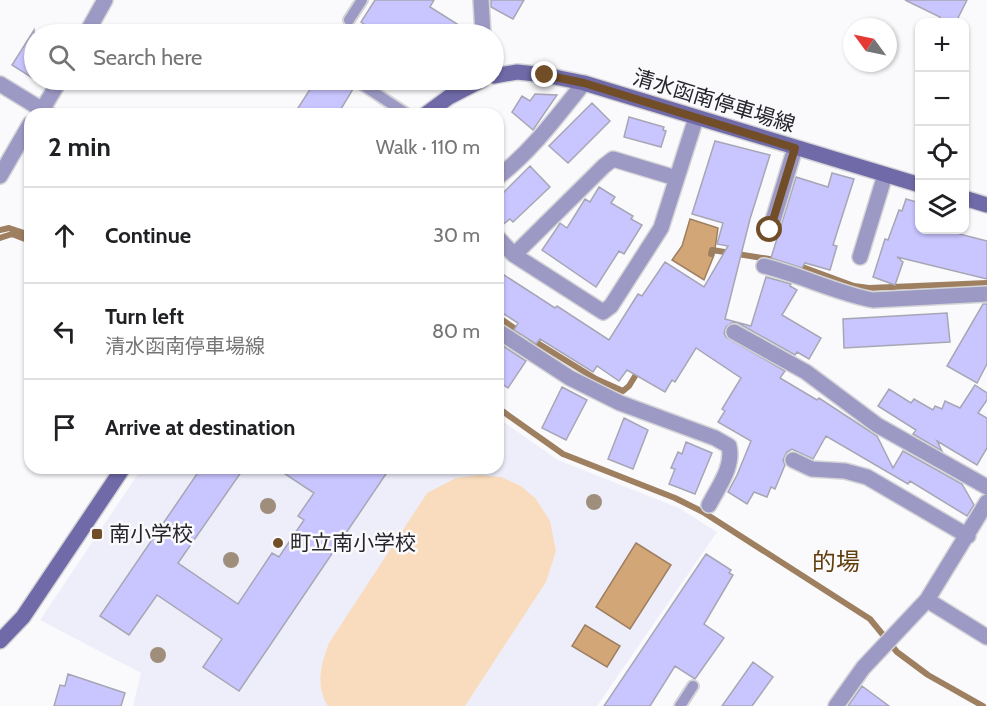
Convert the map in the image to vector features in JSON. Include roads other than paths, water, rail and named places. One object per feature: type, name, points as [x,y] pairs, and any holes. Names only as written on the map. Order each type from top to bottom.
[{"type":"main road","name":"清水函南停車場線","points":[[504,74],[517,72],[545,75],[584,83],[915,184]]},
{"type":"main road","points":[[434,108],[463,90]]},
{"type":"main road","points":[[969,200],[987,205]]},
{"type":"main road","points":[[0,641],[23,617],[119,474]]},
{"type":"street","points":[[92,24],[105,0]]},
{"type":"street","points":[[481,0],[482,24]]},
{"type":"street","points":[[504,172],[534,145],[584,83]]},
{"type":"street","points":[[0,84],[37,108]]},
{"type":"street","points":[[44,108],[54,90]]},
{"type":"street","points":[[504,244],[514,255],[603,312],[618,298],[662,228],[696,118]]},
{"type":"street","points":[[0,176],[24,134]]},
{"type":"street","points":[[770,230],[795,148]]},
{"type":"street","points":[[514,255],[613,159],[676,178]]},
{"type":"street","points":[[860,257],[885,175]]},
{"type":"street","points":[[764,266],[793,273],[855,296],[873,300],[987,294]]},
{"type":"street","points":[[734,332],[806,372],[877,425],[987,487]]},
{"type":"street","points":[[504,335],[570,378],[620,403],[715,438],[729,446],[731,456],[727,471],[709,505]]},
{"type":"street","points":[[793,460],[812,469],[845,471],[867,477],[968,536]]},
{"type":"street","points":[[836,706],[863,668],[927,600],[987,502]]},
{"type":"street","points":[[927,600],[987,636]]},
{"type":"lane","points":[[349,20],[362,0]]},
{"type":"lane","points":[[370,90],[398,108]]},
{"type":"lane","points":[[680,706],[693,686]]},
{"type":"waterway","points":[[0,230],[9,228],[24,233]]},
{"type":"waterway","points":[[0,238],[12,234],[24,239]]},
{"type":"waterway","points":[[711,254],[712,250],[782,261]]},
{"type":"waterway","points":[[797,265],[854,286],[869,288],[987,283]]},
{"type":"waterway","points":[[504,321],[520,332]]},
{"type":"waterway","points":[[531,339],[596,379],[623,391],[629,386],[640,368]]},
{"type":"waterway","points":[[504,412],[563,454],[675,498],[703,512],[870,619],[897,652],[928,675],[983,706]]},
{"type":"place","name":"南小学校","points":[[97,534]]},
{"type":"place","name":"町立南小学校","points":[[278,543]]},
{"type":"district","name":"的場","points":[[836,562]]}]
